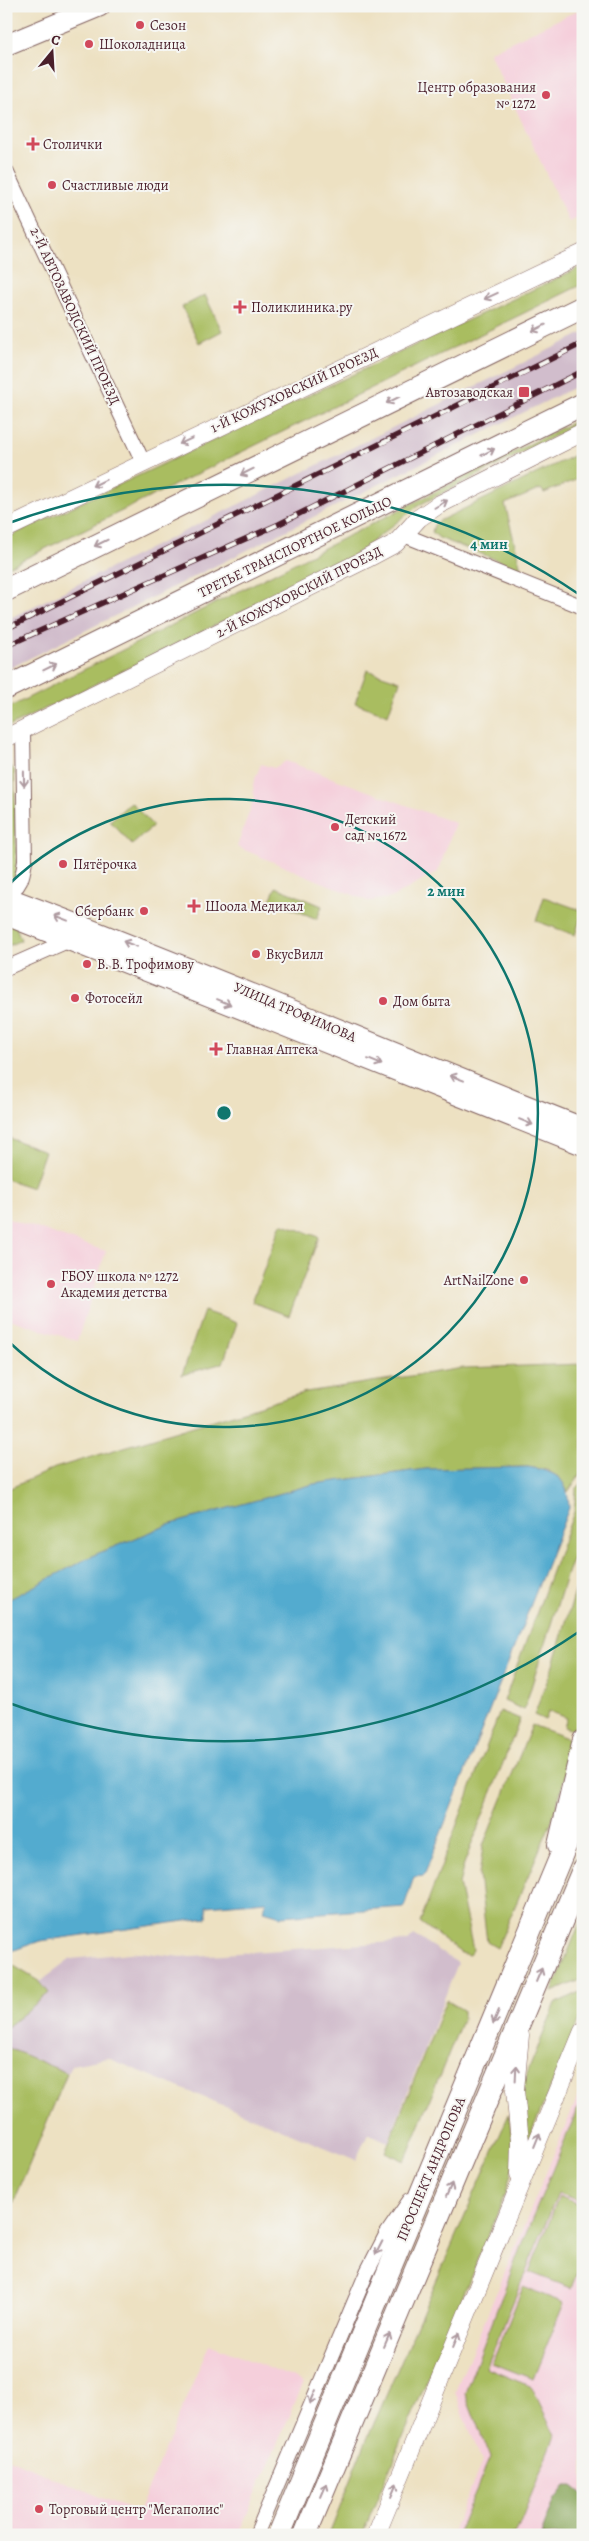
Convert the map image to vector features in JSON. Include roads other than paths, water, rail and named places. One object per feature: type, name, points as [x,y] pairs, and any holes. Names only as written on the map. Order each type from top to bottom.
[{"type":"main road","points":[[11,39],[100,6]]},
{"type":"main road","points":[[6,590],[583,307]]},
{"type":"main road","name":"ТРЕТЬЕ ТРАНСПОРТНОЕ КОЛЬЦО","points":[[6,688],[583,404]]},
{"type":"main road","name":"УЛИЦА ТРОФИМОВА","points":[[6,897],[93,930],[372,1045],[583,1128]]},
{"type":"main road","name":"УЛИЦА ТРОФИМОВА","points":[[6,915],[583,1145]]},
{"type":"main road","points":[[548,1891],[583,1740]]},
{"type":"main road","name":"ПРОСПЕКТ АНДРОПОВА","points":[[279,2535],[583,1803]]},
{"type":"main road","name":"ПРОСПЕКТ АНДРОПОВА","points":[[306,2535],[583,1870]]},
{"type":"street","name":"2-Й АВТОЗАВОДСКИЙ ПРОЕЗД","points":[[6,171],[143,462]]},
{"type":"street","name":"1-Й КОЖУХОВСКИЙ ПРОЕЗД","points":[[6,529],[583,253]]},
{"type":"street","name":"2-Й КОЖУХОВСКИЙ ПРОЕЗД","points":[[6,738],[366,559],[396,543],[419,518],[438,505],[583,432]]},
{"type":"street","points":[[404,535],[583,607]]},
{"type":"street","points":[[6,892],[11,892],[21,882],[25,861],[23,730]]},
{"type":"street","points":[[6,968],[93,930]]},
{"type":"street","points":[[510,2208],[519,2170],[520,2141],[515,2090],[516,2059],[525,2009]]},
{"type":"street","points":[[376,2535],[583,2031]]},
{"type":"street","points":[[256,2535],[367,2272],[386,2235],[426,2179]]},
{"type":"water","points":[[528,1467],[546,1471],[559,1478],[566,1489],[569,1508],[424,1876],[414,1877],[404,1907],[281,1916],[264,1911],[266,1901],[207,1906],[207,1918],[40,1941],[6,1953],[6,1601],[94,1555],[168,1525],[314,1484],[426,1469]]},
{"type":"railway","points":[[6,629],[583,343]]},
{"type":"railway","points":[[6,646],[279,524],[583,371]]},
{"type":"place","name":"Сезон","points":[[140,25]]},
{"type":"place","name":"Шоколадница","points":[[89,44]]},
{"type":"place","name":"Центр образования № 1272","points":[[546,95]]},
{"type":"place","name":"Столички","points":[[33,144]]},
{"type":"place","name":"Счастливые люди","points":[[52,185]]},
{"type":"place","name":"Поликлиника.ру","points":[[240,307]]},
{"type":"place","name":"Автозаводская","points":[[524,392]]},
{"type":"place","name":"Детский сад № 1672","points":[[335,827]]},
{"type":"place","name":"Пятёрочка","points":[[63,864]]},
{"type":"place","name":"Шоола Медикал","points":[[194,906]]},
{"type":"place","name":"Сбербанк","points":[[144,911]]},
{"type":"place","name":"ВкусВилл","points":[[256,954]]},
{"type":"place","name":"В. В. Трофимову","points":[[87,964]]},
{"type":"place","name":"Фотосейл","points":[[75,998]]},
{"type":"place","name":"Дом быта","points":[[383,1001]]},
{"type":"place","name":"Главная Аптека","points":[[216,1049]]},
{"type":"place","name":"ArtNailZone","points":[[524,1280]]},
{"type":"place","name":"ГБОУ школа № 1272 Академия детства","points":[[51,1284]]},
{"type":"place","name":"Торговый центр \"Мегаполис\"","points":[[39,2509]]}]
